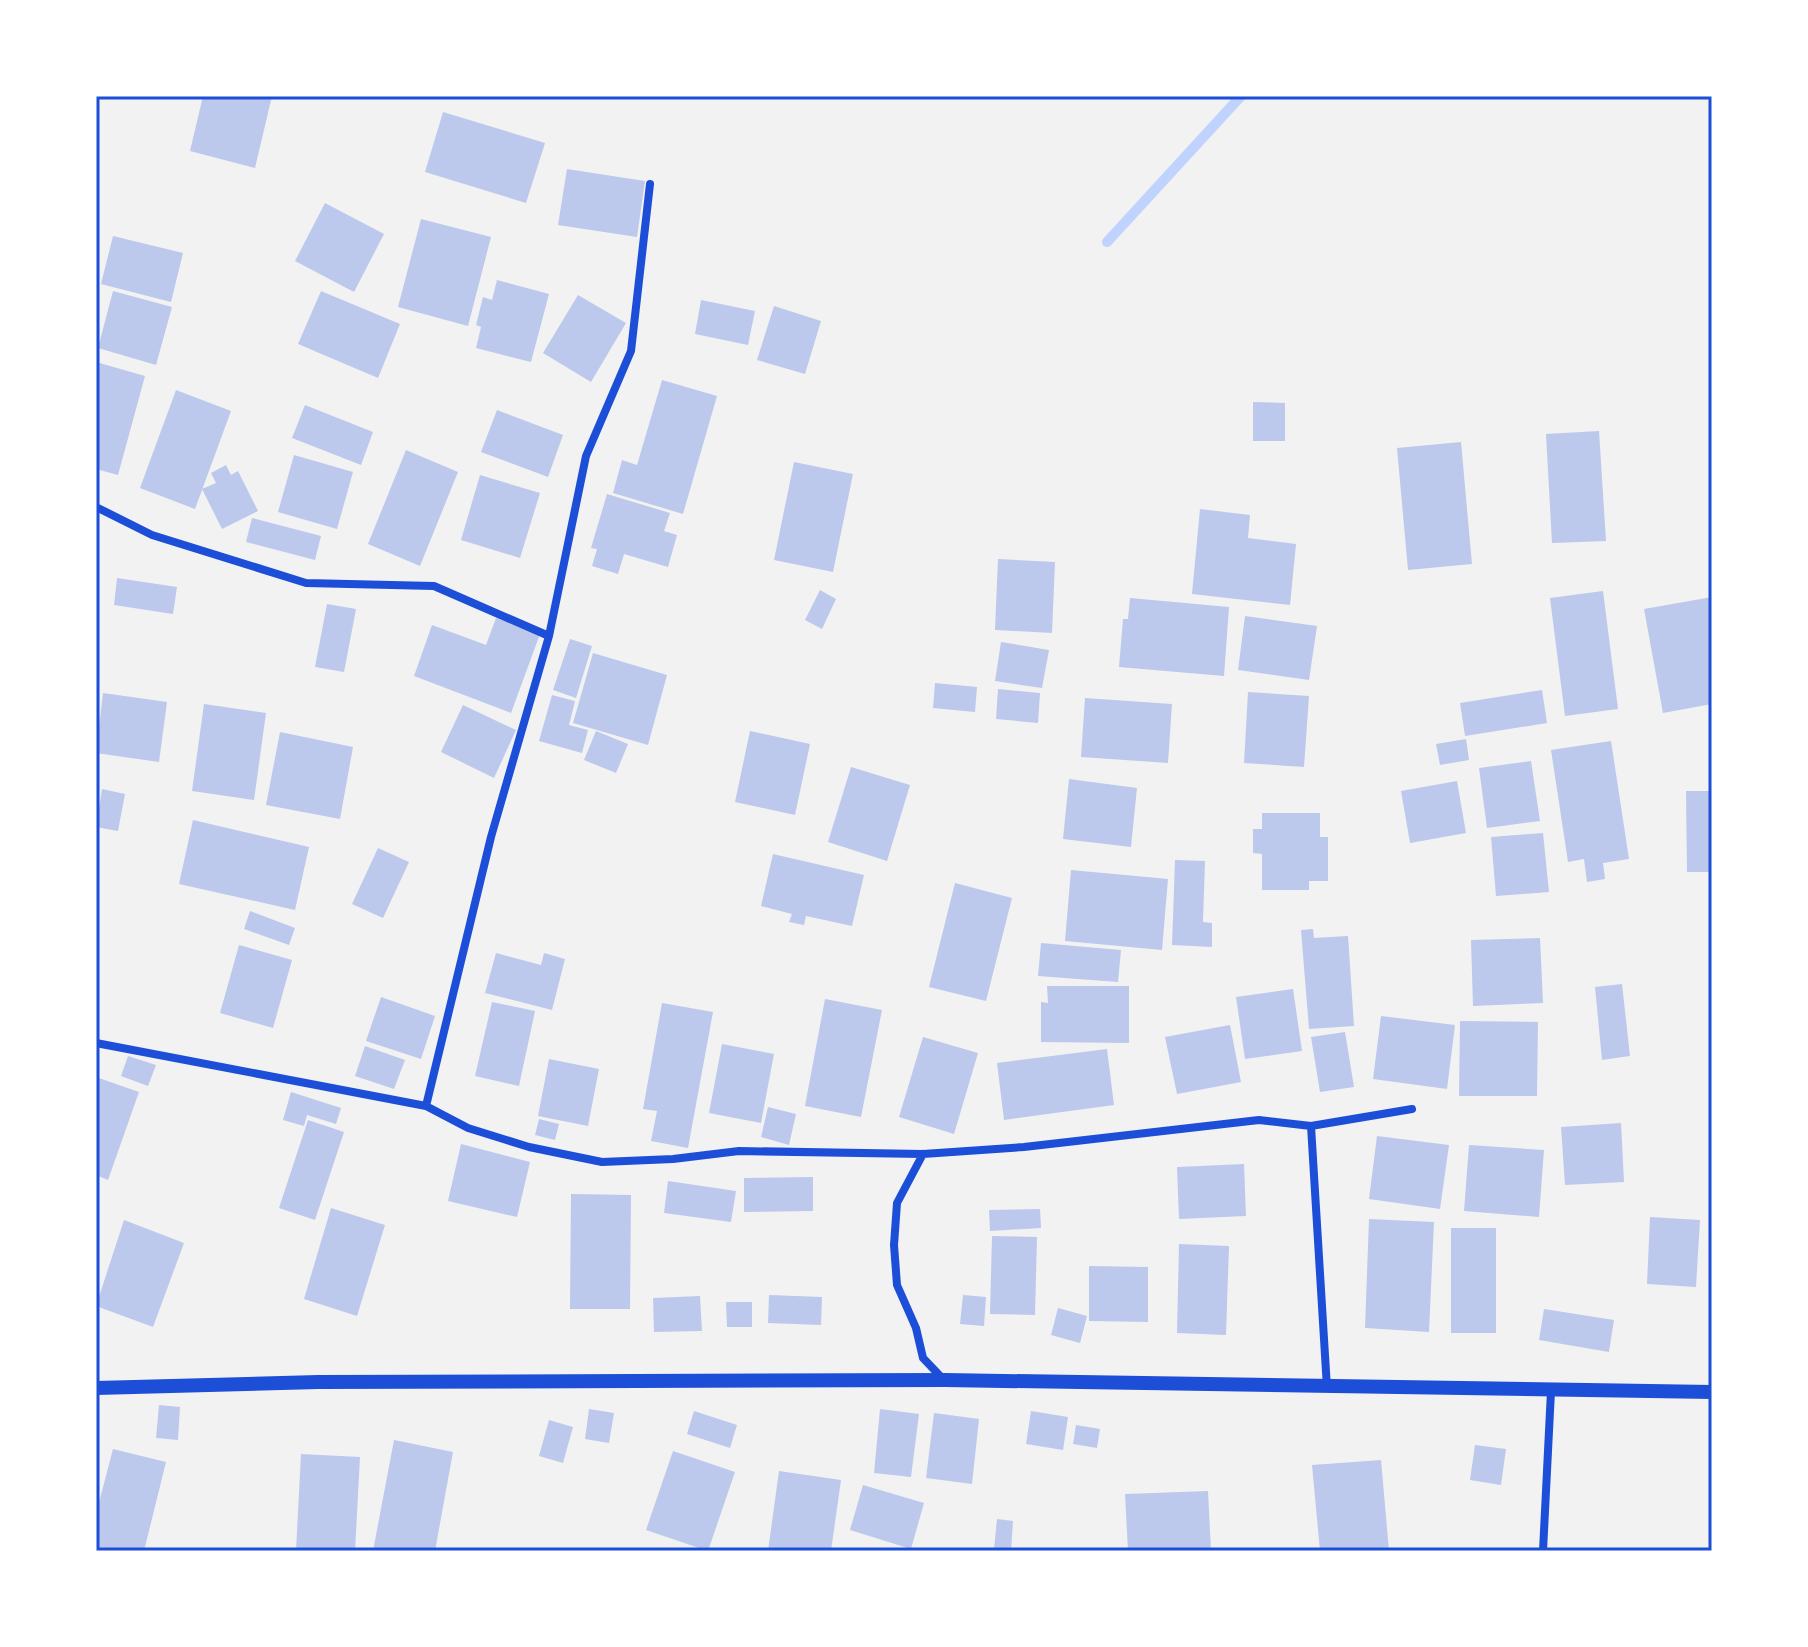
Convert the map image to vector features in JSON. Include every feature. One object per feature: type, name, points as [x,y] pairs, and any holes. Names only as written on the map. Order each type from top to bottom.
[{"type":"street","points":[[426,1106],[491,837],[549,636],[586,456],[631,351],[650,184]]},
{"type":"street","points":[[96,507],[152,535],[306,583],[434,586],[549,636]]},
{"type":"street","points":[[96,1043],[426,1106],[468,1128],[529,1147],[602,1162],[673,1159],[739,1151],[923,1154],[1024,1147],[1259,1120],[1311,1126],[1412,1109]]},
{"type":"street","points":[[1311,1126],[1327,1389]]},
{"type":"street","points":[[923,1154],[897,1203],[894,1245],[897,1285],[916,1328],[923,1358],[945,1380]]},
{"type":"street","points":[[96,1388],[334,1382],[945,1380],[1327,1389],[1712,1392]]},
{"type":"street","points":[[1543,1551],[1551,1391]]},
{"type":"building","points":[[203,96],[272,96],[255,168],[190,151]]},
{"type":"building","points":[[443,112],[545,143],[526,203],[425,172]]},
{"type":"building","points":[[567,169],[645,181],[637,237],[558,225]]},
{"type":"building","points":[[325,203],[384,234],[354,292],[295,261]]},
{"type":"building","points":[[421,219],[491,237],[468,326],[398,307]]},
{"type":"building","points":[[113,236],[183,253],[171,302],[101,284]]},
{"type":"building","points":[[497,280],[549,294],[531,362],[476,348],[481,327],[476,325],[483,297],[492,300]]},
{"type":"building","points":[[113,291],[172,307],[156,365],[98,348]]},
{"type":"building","points":[[321,291],[400,324],[378,378],[298,344]]},
{"type":"building","points":[[578,295],[626,323],[591,382],[543,353]]},
{"type":"building","points":[[701,300],[755,311],[748,345],[695,334]]},
{"type":"building","points":[[774,306],[821,321],[805,374],[757,360]]},
{"type":"building","points":[[96,362],[145,376],[118,475],[96,469]]},
{"type":"building","points":[[662,380],[717,396],[683,514],[613,493],[622,460],[637,465]]},
{"type":"building","points":[[176,390],[231,411],[195,509],[140,488]]},
{"type":"building","points":[[1253,402],[1285,403],[1285,441],[1253,441]]},
{"type":"building","points":[[305,405],[373,432],[361,465],[292,438]]},
{"type":"building","points":[[497,410],[563,435],[548,477],[481,452]]},
{"type":"building","points":[[1599,431],[1606,541],[1552,543],[1546,434]]},
{"type":"building","points":[[1461,442],[1472,564],[1408,570],[1397,448]]},
{"type":"building","points":[[406,450],[458,472],[420,566],[368,544]]},
{"type":"building","points":[[294,455],[353,472],[337,529],[278,512]]},
{"type":"building","points":[[794,462],[853,474],[833,572],[774,560]]},
{"type":"building","points":[[226,465],[231,475],[238,471],[258,511],[222,529],[202,489],[216,483],[211,473]]},
{"type":"building","points":[[480,475],[540,493],[520,558],[461,540]]},
{"type":"building","points":[[607,494],[670,513],[664,531],[677,535],[668,567],[624,554],[618,574],[592,566],[597,549],[591,548]]},
{"type":"building","points":[[1200,509],[1250,515],[1248,538],[1296,544],[1290,605],[1192,594]]},
{"type":"building","points":[[252,518],[321,536],[315,560],[246,542]]},
{"type":"building","points":[[998,559],[1055,562],[1052,633],[995,630]]},
{"type":"building","points":[[117,578],[177,587],[173,614],[114,605]]},
{"type":"building","points":[[820,590],[836,599],[822,629],[805,620]]},
{"type":"building","points":[[1603,591],[1618,709],[1565,716],[1550,598]]},
{"type":"building","points":[[1712,597],[1712,704],[1663,713],[1644,609]]},
{"type":"building","points":[[1130,598],[1229,607],[1224,676],[1119,667],[1123,619],[1128,619]]},
{"type":"building","points":[[327,604],[356,609],[344,672],[315,667]]},
{"type":"building","points":[[1245,616],[1317,626],[1309,680],[1238,670]]},
{"type":"building","points":[[496,618],[540,634],[511,713],[414,676],[432,625],[486,645]]},
{"type":"building","points":[[570,639],[592,646],[576,698],[553,690]]},
{"type":"building","points":[[1001,642],[1049,650],[1042,688],[995,681]]},
{"type":"building","points":[[593,653],[667,675],[648,745],[573,723]]},
{"type":"building","points":[[935,683],[977,687],[975,712],[933,708]]},
{"type":"building","points":[[998,689],[1040,693],[1038,723],[996,719]]},
{"type":"building","points":[[1542,690],[1547,723],[1465,736],[1460,703]]},
{"type":"building","points":[[1248,692],[1309,696],[1304,767],[1244,763]]},
{"type":"building","points":[[103,693],[167,702],[159,762],[96,753]]},
{"type":"building","points":[[552,695],[575,701],[569,725],[588,730],[582,753],[539,741]]},
{"type":"building","points":[[1085,698],[1172,704],[1168,763],[1081,757]]},
{"type":"building","points":[[204,704],[266,713],[254,800],[192,791]]},
{"type":"building","points":[[463,705],[516,730],[494,778],[441,752]]},
{"type":"building","points":[[596,731],[628,744],[616,773],[584,760]]},
{"type":"building","points":[[750,731],[810,744],[795,815],[735,802]]},
{"type":"building","points":[[280,732],[353,747],[340,819],[266,805]]},
{"type":"building","points":[[1466,739],[1469,760],[1440,765],[1436,744]]},
{"type":"building","points":[[1611,741],[1629,859],[1603,863],[1605,879],[1587,882],[1584,859],[1568,862],[1551,750]]},
{"type":"building","points":[[1531,761],[1540,821],[1487,828],[1479,768]]},
{"type":"building","points":[[851,767],[910,785],[887,861],[828,842]]},
{"type":"building","points":[[1069,779],[1137,788],[1131,847],[1063,839]]},
{"type":"building","points":[[1457,781],[1466,833],[1410,843],[1401,791]]},
{"type":"building","points":[[102,789],[125,794],[118,831],[96,827]]},
{"type":"building","points":[[1686,791],[1712,791],[1712,872],[1687,872]]},
{"type":"building","points":[[1262,813],[1320,813],[1320,837],[1328,837],[1328,881],[1309,881],[1309,890],[1262,890],[1262,854],[1253,853],[1253,829],[1262,829]]},
{"type":"building","points":[[193,820],[309,847],[295,910],[179,884]]},
{"type":"building","points":[[1543,833],[1549,892],[1496,896],[1491,837]]},
{"type":"building","points":[[378,848],[409,862],[383,918],[352,904]]},
{"type":"building","points":[[773,854],[864,875],[852,926],[806,916],[804,925],[789,922],[792,914],[761,906]]},
{"type":"building","points":[[1175,860],[1205,861],[1203,922],[1212,923],[1212,947],[1172,945]]},
{"type":"building","points":[[1071,870],[1168,879],[1162,950],[1065,941]]},
{"type":"building","points":[[955,883],[1012,898],[986,1001],[929,987]]},
{"type":"building","points":[[250,911],[295,928],[289,945],[244,929]]},
{"type":"building","points":[[1313,929],[1314,938],[1348,936],[1354,1026],[1309,1029],[1301,930]]},
{"type":"building","points":[[1540,938],[1543,1003],[1473,1006],[1471,940]]},
{"type":"building","points":[[1041,943],[1121,950],[1118,982],[1038,976]]},
{"type":"building","points":[[239,945],[292,960],[273,1028],[220,1013]]},
{"type":"building","points":[[496,953],[541,965],[544,953],[565,959],[552,1010],[485,993]]},
{"type":"building","points":[[1622,984],[1630,1056],[1602,1060],[1595,987]]},
{"type":"building","points":[[1047,986],[1129,986],[1129,1043],[1041,1042],[1041,1002],[1048,1003]]},
{"type":"building","points":[[1293,989],[1302,1051],[1245,1059],[1236,997]]},
{"type":"building","points":[[381,997],[435,1016],[421,1059],[366,1041]]},
{"type":"building","points":[[825,999],[882,1010],[861,1117],[805,1106]]},
{"type":"building","points":[[492,1002],[535,1011],[519,1086],[475,1076]]},
{"type":"building","points":[[662,1003],[713,1012],[688,1148],[651,1141],[657,1111],[643,1109]]},
{"type":"building","points":[[1381,1016],[1455,1025],[1447,1089],[1373,1079]]},
{"type":"building","points":[[1460,1021],[1538,1022],[1537,1096],[1459,1096]]},
{"type":"building","points":[[1230,1025],[1241,1082],[1177,1094],[1165,1037]]},
{"type":"building","points":[[1345,1032],[1354,1087],[1320,1092],[1311,1037]]},
{"type":"building","points":[[923,1037],[978,1053],[954,1134],[899,1117]]},
{"type":"building","points":[[722,1044],[774,1054],[761,1123],[709,1113]]},
{"type":"building","points":[[365,1046],[405,1060],[394,1089],[355,1076]]},
{"type":"building","points":[[1107,1049],[1114,1105],[1004,1120],[997,1063]]},
{"type":"building","points":[[128,1056],[156,1065],[148,1086],[121,1076]]},
{"type":"building","points":[[549,1059],[599,1069],[588,1126],[538,1116]]},
{"type":"building","points":[[96,1077],[139,1092],[108,1180],[96,1175]]},
{"type":"building","points":[[291,1092],[341,1108],[336,1124],[307,1115],[304,1126],[283,1120]]},
{"type":"building","points":[[768,1107],[796,1114],[789,1145],[761,1137]]},
{"type":"building","points":[[539,1119],[559,1124],[555,1140],[535,1135]]},
{"type":"building","points":[[308,1120],[344,1132],[315,1220],[279,1208]]},
{"type":"building","points":[[1621,1123],[1624,1182],[1565,1185],[1561,1127]]},
{"type":"building","points":[[1377,1136],[1449,1145],[1440,1209],[1369,1199]]},
{"type":"building","points":[[461,1144],[530,1162],[517,1217],[448,1201]]},
{"type":"building","points":[[1469,1145],[1544,1150],[1539,1217],[1464,1211]]},
{"type":"building","points":[[1244,1164],[1246,1216],[1179,1219],[1177,1167]]},
{"type":"building","points":[[813,1177],[813,1211],[744,1212],[744,1178]]},
{"type":"building","points":[[668,1181],[736,1191],[731,1222],[664,1213]]},
{"type":"building","points":[[571,1194],[631,1195],[630,1309],[570,1309]]},
{"type":"building","points":[[331,1208],[385,1225],[357,1316],[304,1299]]},
{"type":"building","points":[[1040,1209],[1041,1228],[990,1231],[989,1210]]},
{"type":"building","points":[[1650,1217],[1700,1220],[1696,1287],[1647,1284]]},
{"type":"building","points":[[1369,1219],[1434,1222],[1429,1332],[1365,1328]]},
{"type":"building","points":[[124,1220],[184,1243],[153,1327],[96,1306]]},
{"type":"building","points":[[1451,1228],[1496,1228],[1496,1333],[1451,1333]]},
{"type":"building","points":[[992,1236],[1037,1237],[1035,1315],[990,1314]]},
{"type":"building","points":[[1179,1244],[1229,1246],[1226,1335],[1177,1333]]},
{"type":"building","points":[[1089,1266],[1148,1267],[1148,1322],[1089,1321]]},
{"type":"building","points":[[769,1295],[822,1297],[821,1325],[768,1323]]},
{"type":"building","points":[[963,1295],[986,1297],[984,1326],[960,1324]]},
{"type":"building","points":[[700,1296],[702,1331],[654,1332],[653,1298]]},
{"type":"building","points":[[726,1302],[752,1302],[752,1327],[727,1327]]},
{"type":"building","points":[[1058,1308],[1087,1316],[1080,1343],[1051,1335]]},
{"type":"building","points":[[1544,1309],[1614,1320],[1609,1352],[1539,1340]]},
{"type":"building","points":[[159,1405],[180,1407],[178,1440],[156,1438]]},
{"type":"building","points":[[589,1409],[614,1413],[609,1443],[585,1439]]},
{"type":"building","points":[[880,1409],[919,1414],[911,1477],[874,1473]]},
{"type":"building","points":[[694,1411],[737,1425],[730,1448],[687,1434]]},
{"type":"building","points":[[1031,1411],[1068,1417],[1063,1450],[1026,1444]]},
{"type":"building","points":[[934,1413],[979,1419],[972,1484],[926,1478]]},
{"type":"building","points":[[549,1420],[573,1427],[563,1463],[539,1456]]},
{"type":"building","points":[[1076,1425],[1100,1429],[1097,1448],[1073,1444]]},
{"type":"building","points":[[394,1440],[453,1452],[435,1551],[373,1551]]},
{"type":"building","points":[[1475,1445],[1506,1449],[1501,1485],[1470,1480]]},
{"type":"building","points":[[113,1449],[166,1462],[144,1551],[96,1549],[96,1514]]},
{"type":"building","points":[[673,1451],[735,1472],[708,1551],[646,1530]]},
{"type":"building","points":[[301,1454],[360,1457],[355,1551],[296,1551]]},
{"type":"building","points":[[1381,1460],[1389,1551],[1320,1551],[1312,1465]]},
{"type":"building","points":[[779,1471],[841,1480],[831,1551],[768,1551]]},
{"type":"building","points":[[863,1485],[924,1503],[911,1549],[850,1530]]},
{"type":"building","points":[[1208,1491],[1211,1551],[1128,1551],[1125,1494]]},
{"type":"building","points":[[997,1519],[1013,1521],[1011,1551],[994,1549]]},
{"type":"waterway","points":[[1107,242],[1241,96]]}]
